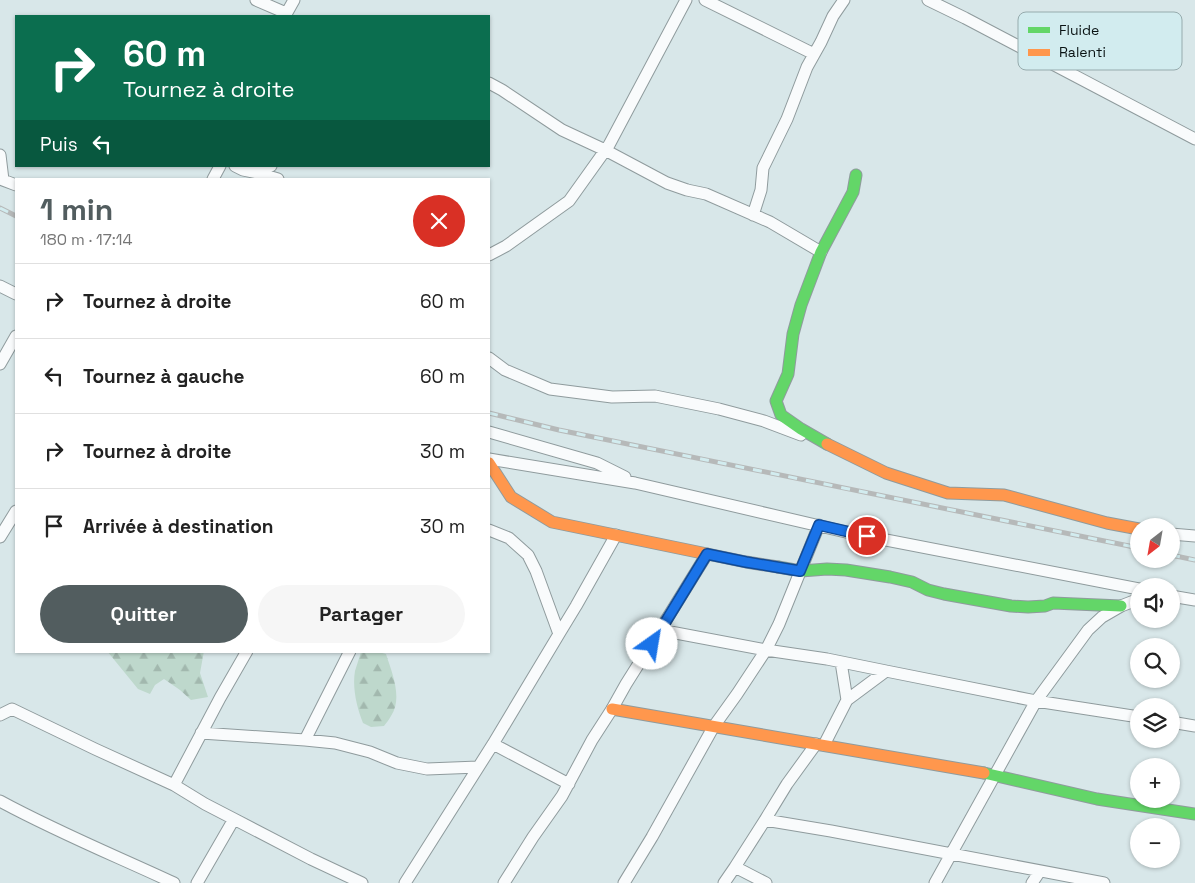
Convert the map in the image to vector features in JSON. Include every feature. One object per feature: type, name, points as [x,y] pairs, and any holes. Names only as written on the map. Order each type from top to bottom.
[{"type":"street","points":[[256,0],[285,15],[294,0]]},
{"type":"street","points":[[490,254],[506,246],[569,201],[605,150],[686,0]]},
{"type":"street","points":[[705,0],[814,54]]},
{"type":"street","points":[[753,215],[761,190],[763,168],[787,119],[807,67],[844,0]]},
{"type":"street","points":[[928,0],[1018,46]]},
{"type":"street","points":[[1065,70],[1195,138]]},
{"type":"street","points":[[490,84],[562,130],[605,150],[667,183],[686,190],[706,194],[770,222],[821,252]]},
{"type":"street","points":[[0,155],[2,179],[15,185]]},
{"type":"street","points":[[236,167],[275,178]]},
{"type":"street","points":[[258,173],[269,167]]},
{"type":"street","points":[[856,175],[853,192],[821,252],[801,305],[793,334],[788,374],[776,400],[778,408],[784,417],[801,429],[886,473],[948,493],[1004,495],[1130,527]]},
{"type":"street","points":[[0,286],[15,294]]},
{"type":"street","points":[[0,364],[15,338]]},
{"type":"street","points":[[490,359],[505,370],[550,389],[612,396],[655,396],[719,409],[829,444]]},
{"type":"street","points":[[490,432],[597,463],[635,483]]},
{"type":"street","points":[[490,459],[635,483],[850,533],[1130,587]]},
{"type":"street","points":[[490,465],[511,497],[552,522],[746,562],[800,571],[846,570],[890,577],[912,582],[928,590],[944,594],[1011,606],[1045,606],[1053,603],[1121,606]]},
{"type":"street","points":[[0,536],[9,515]]},
{"type":"street","points":[[624,883],[714,726],[766,650],[819,525]]},
{"type":"street","points":[[490,530],[509,538],[528,555],[536,571],[559,634]]},
{"type":"street","points":[[405,883],[493,744],[576,606],[616,534]]},
{"type":"street","points":[[1180,535],[1195,536]]},
{"type":"street","points":[[504,883],[562,796],[592,740],[707,554]]},
{"type":"street","points":[[1180,598],[1195,600]]},
{"type":"street","points":[[935,883],[1036,700],[1088,630],[1102,617],[1130,602]]},
{"type":"street","points":[[660,630],[766,650],[827,659],[1036,700],[1130,716]]},
{"type":"street","points":[[174,784],[246,653]]},
{"type":"street","points":[[305,740],[349,653]]},
{"type":"street","points":[[841,662],[847,700]]},
{"type":"street","points":[[724,883],[787,784],[820,745],[847,700],[886,671]]},
{"type":"street","points":[[0,715],[12,709],[174,784],[205,804],[362,883]]},
{"type":"street","points":[[612,709],[994,775],[1097,800],[1195,814]]},
{"type":"street","points":[[1180,724],[1195,726]]},
{"type":"street","points":[[201,733],[335,743],[370,752],[397,763],[427,769],[478,767]]},
{"type":"street","points":[[493,744],[569,784]]},
{"type":"street","points":[[0,801],[55,829],[174,883]]},
{"type":"street","points":[[197,883],[234,819]]},
{"type":"street","points":[[765,820],[1104,883]]},
{"type":"street","points":[[735,866],[766,883]]},
{"type":"street","points":[[1032,883],[1040,871]]},
{"type":"green space","points":[[109,653],[204,653],[200,673],[208,697],[191,700],[164,679],[155,685],[150,694],[138,689]]},
{"type":"green space","points":[[361,653],[386,654],[395,685],[396,701],[394,709],[384,726],[371,727],[363,723],[356,698],[355,671]]},
{"type":"railway","points":[[0,208],[15,216]]},
{"type":"railway","points":[[490,413],[559,430],[1130,546]]},
{"type":"railway","points":[[1180,557],[1195,560]]},
{"type":"traffic: fast","points":[[827,444],[781,415],[776,401],[788,374],[793,334],[801,305],[821,252],[853,192],[856,175]]},
{"type":"traffic: fast","points":[[778,567],[801,571],[846,570],[890,577],[912,582],[928,590],[944,594],[1011,606],[1045,606],[1053,603],[1121,606]]},
{"type":"traffic: fast","points":[[984,773],[1097,799],[1195,814]]},
{"type":"traffic: slow","points":[[827,444],[886,473],[948,493],[1004,495],[1107,523],[1130,527]]},
{"type":"traffic: slow","points":[[490,465],[511,497],[552,522],[778,567]]},
{"type":"traffic: slow","points":[[612,709],[984,773]]},
{"type":"route","points":[[652,644],[707,554],[800,571],[819,525],[867,536]]}]
